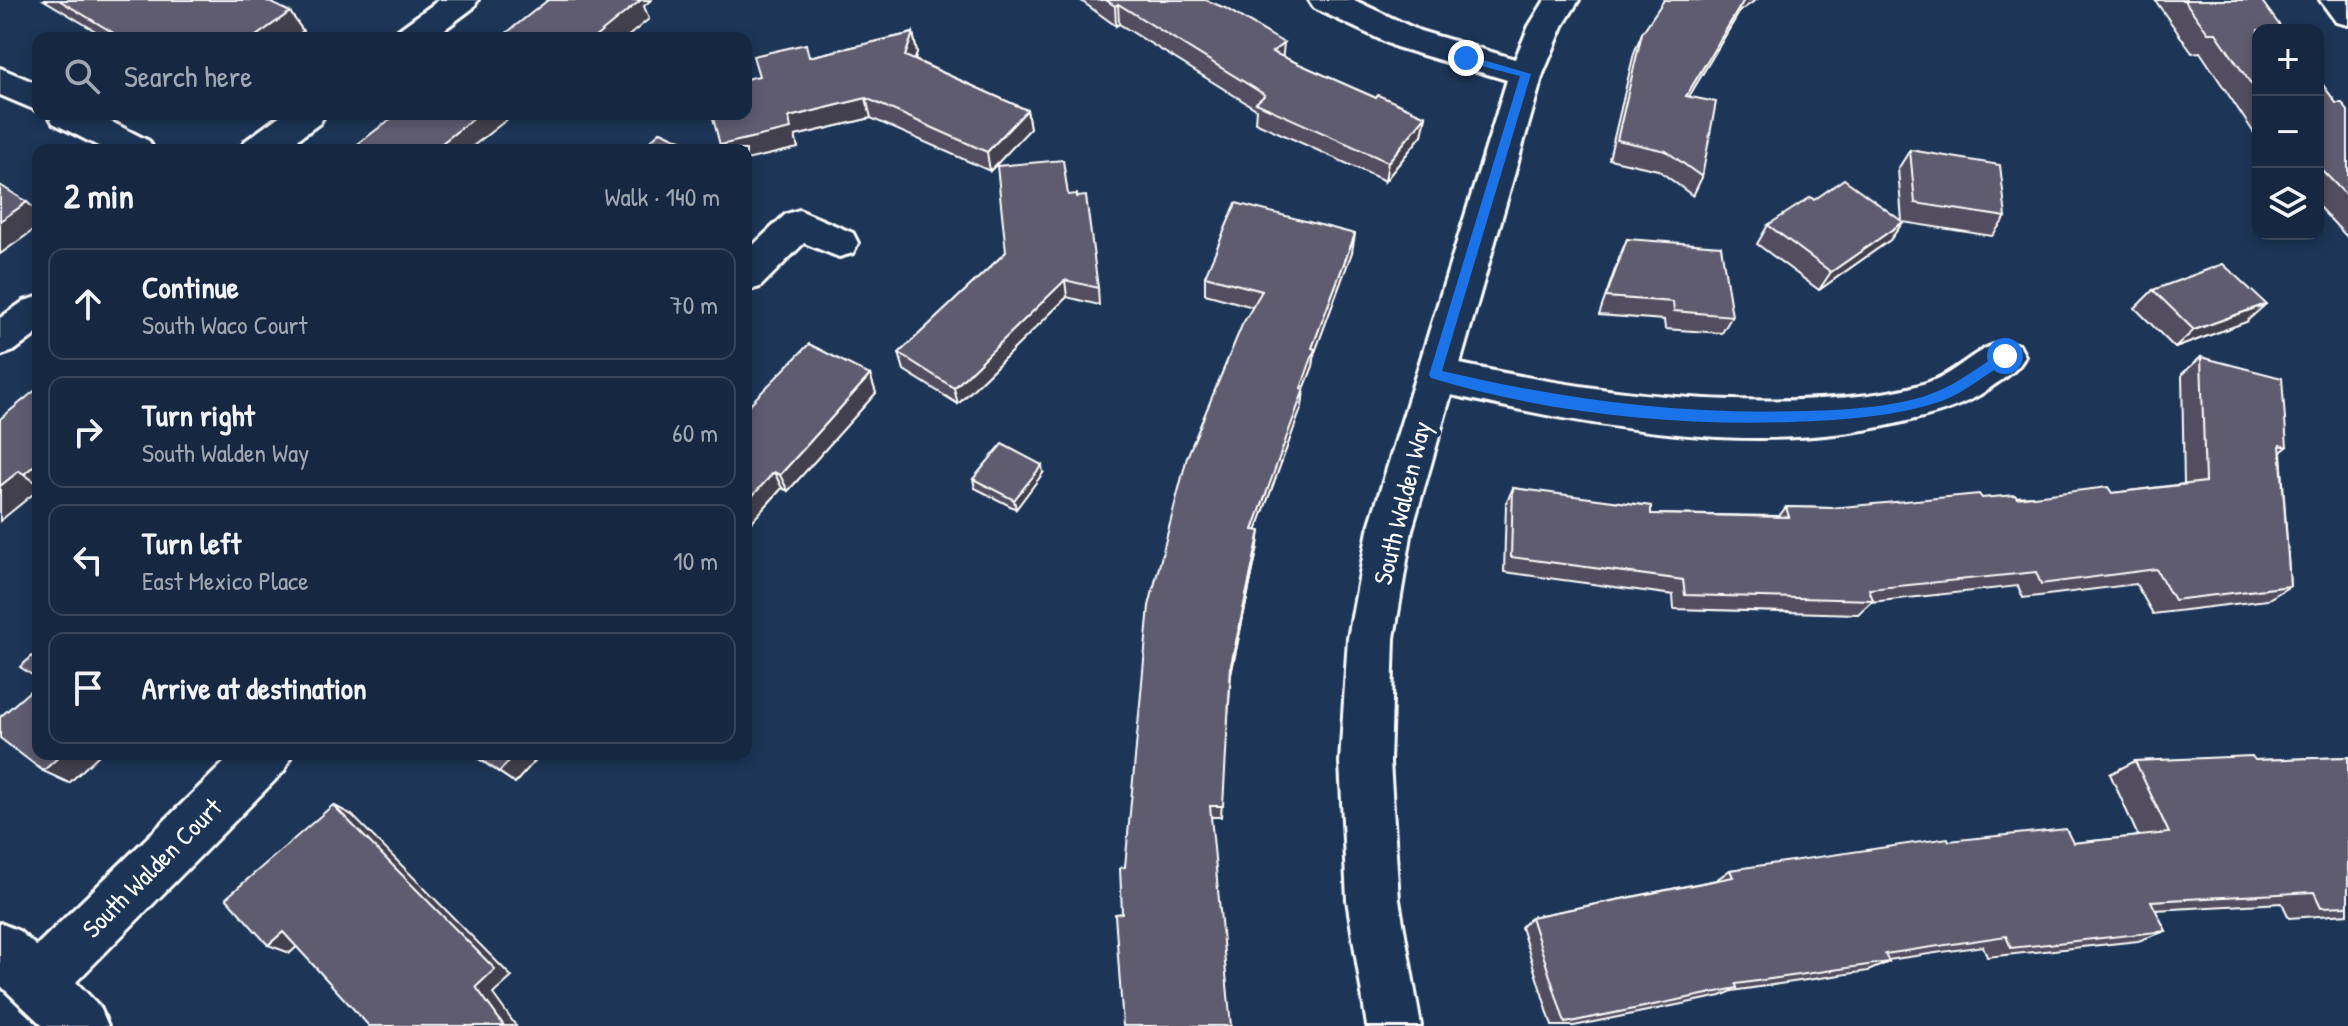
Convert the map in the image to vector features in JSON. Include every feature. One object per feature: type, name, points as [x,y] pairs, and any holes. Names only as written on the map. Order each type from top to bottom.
[{"type":"street","points":[[418,32],[461,0]]},
{"type":"street","points":[[1326,0],[1408,39],[1526,74]]},
{"type":"street","name":"South Walden Way","points":[[1394,1026],[1372,885],[1365,762],[1371,638],[1390,530],[1435,375],[1526,74],[1546,26],[1562,0]]},
{"type":"street","points":[[2337,0],[2348,14]]},
{"type":"street","points":[[0,80],[32,96]]},
{"type":"street","points":[[78,120],[124,144]]},
{"type":"street","points":[[266,144],[299,120]]},
{"type":"street","points":[[752,270],[799,224],[839,243]]},
{"type":"street","points":[[0,340],[32,316]]},
{"type":"street","points":[[1435,375],[1535,398],[1638,413],[1770,417],[1859,414],[1941,396],[2005,356]]},
{"type":"street","name":"South Walden Court","points":[[19,966],[260,760]]},
{"type":"street","points":[[19,966],[81,1026]]},
{"type":"building","points":[[59,0],[265,0],[290,12],[262,32],[112,32]]},
{"type":"building","points":[[548,0],[641,0],[601,32],[508,32]]},
{"type":"building","points":[[1106,0],[1206,0],[1284,43],[1272,52],[1376,98],[1378,95],[1426,116],[1388,162],[1256,103],[1265,95],[1118,4],[1115,6]]},
{"type":"building","points":[[1664,0],[1744,0],[1686,96],[1716,102],[1702,177],[1666,151],[1617,140],[1642,33]]},
{"type":"building","points":[[2184,0],[2261,0],[2279,24],[2252,24],[2252,85],[2216,33],[2208,33]]},
{"type":"building","points":[[913,33],[905,56],[1027,110],[987,152],[866,98],[789,117],[791,129],[720,144],[714,120],[752,120],[752,78],[759,76],[753,56],[806,44],[809,57]]},
{"type":"building","points":[[2324,86],[2336,103],[2342,103],[2348,111],[2348,197],[2324,172]]},
{"type":"building","points":[[389,120],[471,120],[441,144],[358,144]]},
{"type":"building","points":[[661,131],[689,144],[647,144]]},
{"type":"building","points":[[1910,150],[2000,165],[2006,217],[1915,203]]},
{"type":"building","points":[[1063,160],[1068,195],[1086,196],[1098,288],[1065,280],[954,388],[899,353],[1006,252],[997,166]]},
{"type":"building","points":[[1844,179],[1903,222],[1831,272],[1768,225],[1811,197],[1814,200]]},
{"type":"building","points":[[0,185],[27,202],[0,221]]},
{"type":"building","points":[[1236,203],[1355,234],[1312,348],[1315,349],[1301,388],[1304,389],[1253,530],[1260,531],[1231,665],[1223,806],[1210,806],[1231,1026],[1123,1026],[1115,914],[1122,913],[1120,868],[1125,867],[1149,606],[1187,457],[1242,325],[1262,291],[1205,276]]},
{"type":"building","points":[[1627,239],[1721,246],[1732,316],[1674,311],[1673,302],[1606,297]]},
{"type":"building","points":[[2223,264],[2266,304],[2194,330],[2153,290]]},
{"type":"building","points":[[809,344],[870,375],[780,475],[774,472],[752,496],[752,402]]},
{"type":"building","points":[[2201,357],[2282,378],[2287,447],[2280,445],[2290,586],[2174,600],[2156,569],[2041,584],[2036,572],[1869,589],[1873,600],[1685,595],[1683,580],[1511,557],[1513,488],[1651,506],[1651,514],[1789,517],[1786,507],[1832,508],[1979,494],[1982,498],[2015,495],[2017,498],[2108,487],[2112,493],[2205,482]]},
{"type":"building","points":[[32,393],[32,467],[24,474],[19,471],[0,486],[0,419]]},
{"type":"building","points":[[1002,444],[1042,465],[1014,500],[973,479]]},
{"type":"building","points":[[32,656],[32,675],[20,667]]},
{"type":"building","points":[[32,689],[32,760],[55,760],[43,771],[0,738],[0,717]]},
{"type":"building","points":[[2252,756],[2255,760],[2348,757],[2348,906],[2321,907],[2314,892],[2151,901],[2166,931],[2011,948],[2006,936],[1885,954],[1889,962],[1736,984],[1737,988],[1565,1023],[1531,917],[1733,877],[1730,870],[1948,838],[1949,841],[2066,829],[2073,843],[2169,833],[2135,761]]},
{"type":"building","points":[[482,760],[510,760],[499,772]]},
{"type":"building","points":[[333,805],[495,969],[476,987],[504,1026],[369,1026],[283,932],[268,945],[226,898]]},
{"type":"route","points":[[1466,58],[1526,74],[1435,375],[1535,398],[1638,413],[1741,418],[1859,414],[1941,396],[2005,356]]}]
